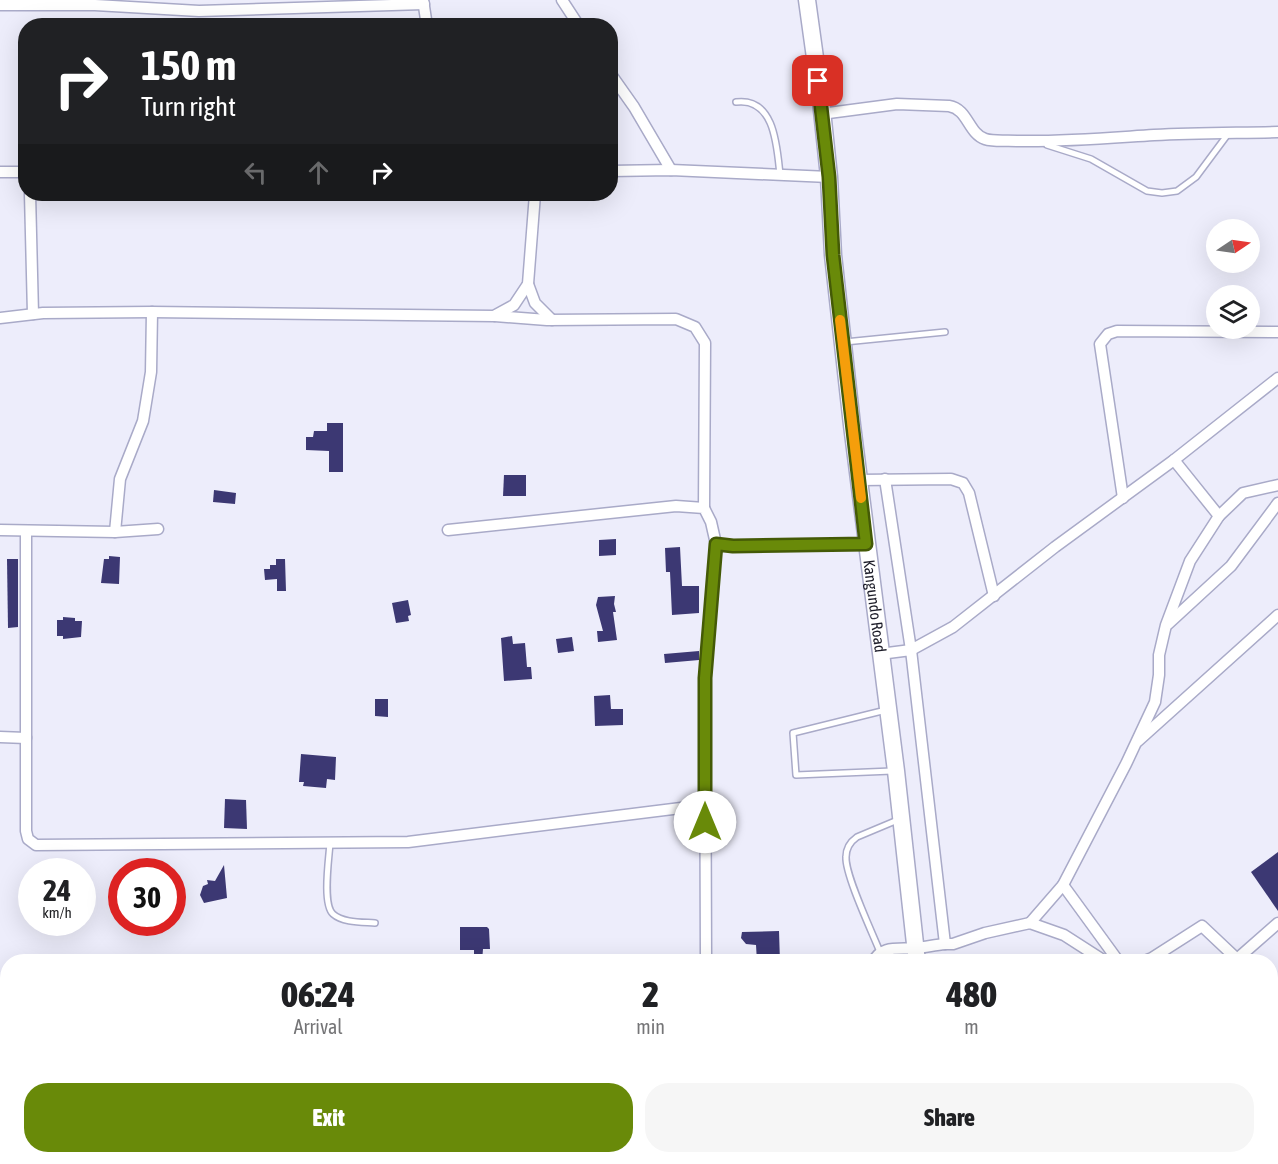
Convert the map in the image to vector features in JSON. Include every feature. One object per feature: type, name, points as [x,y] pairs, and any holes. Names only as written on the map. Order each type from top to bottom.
[{"type":"highway","name":"Kangundo Road","points":[[807,0],[829,177],[833,255],[916,954]]},
{"type":"street","points":[[562,0],[574,18]]},
{"type":"street","points":[[0,5],[133,3],[200,10],[423,2],[426,18]]},
{"type":"street","points":[[618,84],[671,170]]},
{"type":"street","points":[[821,114],[897,104],[949,106],[961,110],[975,131],[985,139],[1037,141],[1278,132]]},
{"type":"street","points":[[618,171],[671,170],[829,177]]},
{"type":"street","points":[[0,172],[18,172]]},
{"type":"street","points":[[30,201],[33,314]]},
{"type":"street","points":[[534,201],[528,284],[535,303],[552,320]]},
{"type":"street","points":[[494,316],[514,305],[528,284]]},
{"type":"street","points":[[115,532],[120,479],[142,421],[151,372],[152,312]]},
{"type":"street","points":[[0,318],[33,314],[152,312],[494,316],[552,320],[676,319],[695,327],[705,343],[704,508],[711,522],[716,544],[705,678],[706,954]]},
{"type":"street","points":[[1123,498],[1100,344],[1108,334],[1118,331],[1278,332]]},
{"type":"street","points":[[880,654],[911,650],[953,627],[1174,460],[1278,378]]},
{"type":"street","points":[[1174,460],[1219,516]]},
{"type":"street","points":[[885,479],[911,650],[945,944]]},
{"type":"street","points":[[859,480],[951,479],[963,483],[969,493],[994,596]]},
{"type":"street","points":[[1030,923],[1063,885],[1155,702],[1166,625],[1190,561],[1219,516],[1244,493],[1278,485]]},
{"type":"street","points":[[1166,625],[1231,566],[1278,503]]},
{"type":"street","points":[[448,530],[676,506],[704,508]]},
{"type":"street","points":[[0,530],[115,532],[158,529]]},
{"type":"street","points":[[26,531],[26,831],[28,839],[36,845],[408,842],[705,805]]},
{"type":"street","points":[[716,544],[733,546],[866,544]]},
{"type":"street","points":[[1135,744],[1278,615]]},
{"type":"street","points":[[0,737],[26,738]]},
{"type":"street","points":[[1063,885],[1113,954]]},
{"type":"street","points":[[919,954],[945,944],[953,944],[985,933],[1030,923],[1064,935],[1094,954]]},
{"type":"street","points":[[1243,954],[1278,923]]},
{"type":"street","points":[[1158,954],[1202,926],[1232,954]]},
{"type":"street","points":[[882,954],[893,948],[913,954]]},
{"type":"lane","points":[[736,102],[746,100],[751,102],[766,114],[777,149],[780,175]]},
{"type":"lane","points":[[1037,141],[1091,159],[1147,191],[1162,193],[1177,191],[1196,177],[1229,133]]},
{"type":"lane","points":[[843,342],[945,332]]},
{"type":"lane","points":[[888,710],[793,733],[796,775],[896,771]]},
{"type":"lane","points":[[875,954],[847,870],[846,851],[857,837],[901,818]]},
{"type":"lane","points":[[330,843],[327,899],[329,909],[333,915],[344,920],[375,923]]},
{"type":"building","points":[[327,423],[343,423],[343,472],[329,472],[329,451],[306,450],[306,437],[313,437],[314,431],[327,431]]},
{"type":"building","points":[[504,475],[526,475],[526,496],[503,496]]},
{"type":"building","points":[[214,490],[236,493],[235,504],[213,502]]},
{"type":"building","points":[[616,539],[616,555],[599,556],[599,540]]},
{"type":"building","points":[[680,547],[682,586],[699,586],[699,613],[672,615],[670,572],[666,572],[665,548]]},
{"type":"building","points":[[109,556],[120,557],[119,584],[101,583],[104,559],[109,559]]},
{"type":"building","points":[[7,559],[18,559],[18,627],[8,628]]},
{"type":"building","points":[[276,559],[285,559],[286,591],[277,591],[277,579],[265,580],[264,569],[270,569],[270,565],[276,565]]},
{"type":"building","points":[[615,596],[616,612],[613,612],[617,640],[598,642],[597,631],[603,631],[596,605],[598,597]]},
{"type":"building","points":[[408,600],[411,615],[408,616],[409,621],[396,623],[392,603]]},
{"type":"building","points":[[63,617],[82,621],[81,637],[63,639],[63,636],[57,636],[57,620],[63,620]]},
{"type":"building","points":[[512,636],[513,644],[525,643],[527,667],[531,667],[532,679],[504,681],[501,638]]},
{"type":"building","points":[[572,637],[574,651],[558,653],[556,639]]},
{"type":"building","points":[[699,651],[699,660],[665,663],[664,654]]},
{"type":"building","points":[[610,695],[611,709],[623,709],[623,725],[595,726],[594,696]]},
{"type":"building","points":[[375,699],[388,699],[388,717],[375,716]]},
{"type":"building","points":[[301,754],[336,757],[335,780],[327,779],[326,788],[303,786],[304,782],[299,782]]},
{"type":"building","points":[[225,799],[246,800],[247,829],[224,828]]},
{"type":"building","points":[[1278,852],[1278,911],[1251,872]]},
{"type":"building","points":[[224,865],[227,898],[204,903],[200,895],[203,886],[208,884],[207,880],[215,881]]},
{"type":"building","points":[[460,927],[487,927],[489,929],[490,949],[483,949],[483,954],[474,954],[474,950],[460,950]]},
{"type":"building","points":[[779,931],[780,954],[757,954],[756,945],[746,944],[741,938],[742,932]]},
{"type":"slow traffic","points":[[840,320],[861,498]]},
{"type":"route","points":[[705,822],[705,678],[716,544],[733,546],[866,544],[833,255],[829,177],[818,81]]}]
